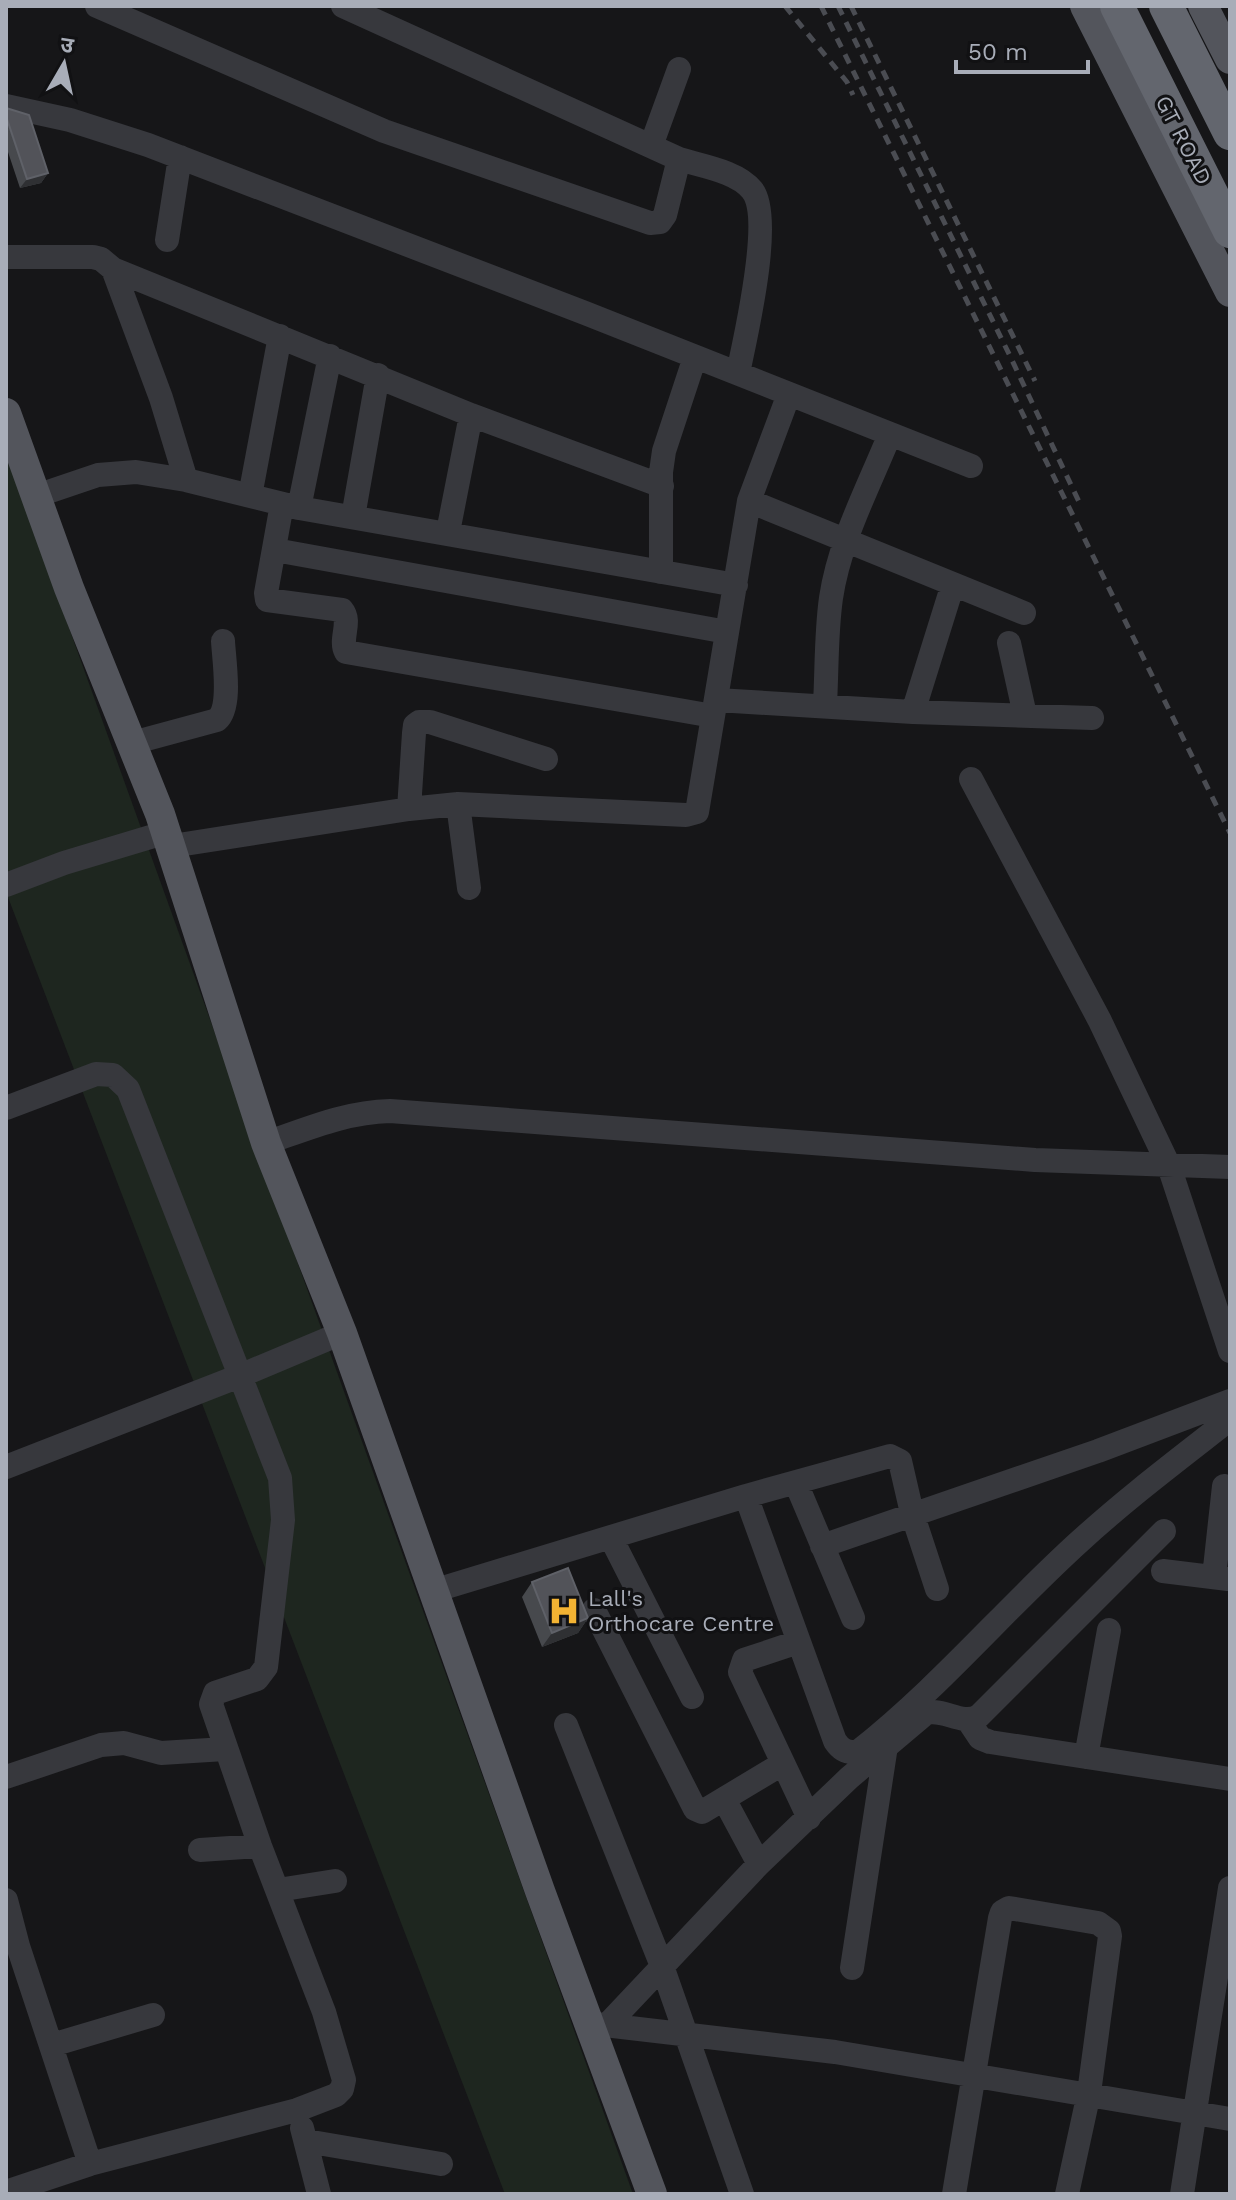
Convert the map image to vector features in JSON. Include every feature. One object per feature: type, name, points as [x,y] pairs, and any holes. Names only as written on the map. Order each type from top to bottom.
[{"type":"highway","name":"GT ROAD","points":[[1117,6],[1230,231]]},
{"type":"highway","name":"GT ROAD","points":[[1166,6],[1230,133]]},
{"type":"main road","points":[[1085,6],[1230,292]]},
{"type":"main road","points":[[1203,6],[1230,59]]},
{"type":"main road","points":[[6,413],[69,588],[169,839],[266,1143],[342,1333],[433,1591],[599,2024],[652,2194]]},
{"type":"street","points":[[97,6],[384,131],[650,223],[660,222],[665,215],[679,159]]},
{"type":"street","points":[[343,6],[679,159],[731,176],[750,187],[756,197],[759,231],[755,283],[738,373]]},
{"type":"street","points":[[651,146],[679,69]]},
{"type":"street","points":[[6,106],[70,120],[180,157],[971,466]]},
{"type":"street","points":[[167,240],[180,157]]},
{"type":"street","points":[[6,257],[101,259],[113,269],[471,415],[662,486]]},
{"type":"street","points":[[113,269],[161,398],[186,480]]},
{"type":"street","points":[[250,496],[280,336]]},
{"type":"street","points":[[330,356],[291,506],[275,550],[266,593],[267,600],[342,610],[347,618],[343,646],[346,652],[715,708],[825,704],[913,712],[1092,718]]},
{"type":"street","points":[[661,572],[664,451],[695,357]]},
{"type":"street","points":[[353,517],[378,375]]},
{"type":"street","points":[[6,885],[64,863],[169,839],[409,809],[458,804],[686,815],[697,812],[749,501],[789,394]]},
{"type":"street","points":[[448,532],[471,415]]},
{"type":"street","points":[[825,704],[831,597],[847,540],[890,434]]},
{"type":"street","points":[[36,496],[112,472],[136,472],[186,480],[291,506],[736,585]]},
{"type":"street","points":[[749,501],[1024,613]]},
{"type":"street","points":[[275,550],[727,632]]},
{"type":"street","points":[[913,712],[953,584]]},
{"type":"street","points":[[132,743],[222,716],[226,703],[223,641]]},
{"type":"street","points":[[1009,643],[1025,715]]},
{"type":"street","points":[[409,809],[414,733],[415,725],[419,722],[430,722],[546,759]]},
{"type":"street","points":[[971,779],[1100,1021],[1169,1166],[1230,1351]]},
{"type":"street","points":[[458,804],[469,888]]},
{"type":"street","points":[[6,1108],[96,1074],[105,1073],[120,1080],[128,1089],[280,1478],[284,1505],[266,1667],[257,1679],[220,1690],[212,1699],[213,1712],[260,1846],[324,2012],[344,2080],[342,2089],[336,2095],[297,2110],[90,2164],[6,2192]]},
{"type":"street","points":[[266,1143],[342,1117],[368,1111],[390,1111],[1035,1160],[1230,1167]]},
{"type":"street","points":[[6,1467],[342,1333]]},
{"type":"street","points":[[822,1546],[1098,1451],[1230,1401]]},
{"type":"street","points":[[746,1496],[835,1741],[845,1751],[852,1753],[898,1721],[1078,1543],[1122,1504],[1230,1419]]},
{"type":"street","points":[[433,1591],[746,1496],[893,1457],[900,1461],[912,1513],[937,1589]]},
{"type":"street","points":[[796,1483],[853,1618]]},
{"type":"street","points":[[1163,1571],[1222,1578],[1224,1486]]},
{"type":"street","points":[[599,2024],[662,1966],[759,1864],[886,1746],[931,1711],[968,1720],[987,1709],[1164,1531]]},
{"type":"street","points":[[611,1538],[692,1697]]},
{"type":"street","points":[[594,1610],[691,1805],[702,1812],[782,1764]]},
{"type":"street","points":[[1086,1757],[1109,1630]]},
{"type":"street","points":[[798,1642],[744,1660],[740,1672],[809,1818]]},
{"type":"street","points":[[968,1720],[984,1741],[1230,1779]]},
{"type":"street","points":[[566,1725],[662,1966],[742,2194]]},
{"type":"street","points":[[6,1777],[101,1745],[124,1743],[161,1753],[225,1749]]},
{"type":"street","points":[[852,1968],[886,1746]]},
{"type":"street","points":[[724,1799],[759,1864]]},
{"type":"street","points":[[200,1850],[260,1846]]},
{"type":"street","points":[[278,1890],[335,1881]]},
{"type":"street","points":[[1182,2194],[1230,1888]]},
{"type":"street","points":[[6,1900],[18,1946],[90,2164]]},
{"type":"street","points":[[954,2194],[1000,1918],[1002,1912],[1009,1908],[1098,1923],[1109,1931],[1089,2093],[1067,2194]]},
{"type":"street","points":[[52,2045],[153,2015]]},
{"type":"street","points":[[599,2024],[835,2052],[1230,2119]]},
{"type":"street","points":[[297,2110],[319,2194]]},
{"type":"street","points":[[306,2141],[441,2164]]},
{"type":"shaded area","points":[[6,453],[633,2194],[505,2194],[6,892]]},
{"type":"building","points":[[6,108],[29,115],[48,173],[27,179]]},
{"type":"building","points":[[568,1568],[588,1618],[552,1633],[532,1582]]},
{"type":"railway","points":[[785,6],[847,82],[853,95]]},
{"type":"railway","points":[[821,6],[1230,833]]},
{"type":"railway","points":[[838,6],[1081,506]]},
{"type":"railway","points":[[851,6],[1035,381]]},
{"type":"place","name":"Lall's Orthocare Centre","points":[[564,1611]]}]
